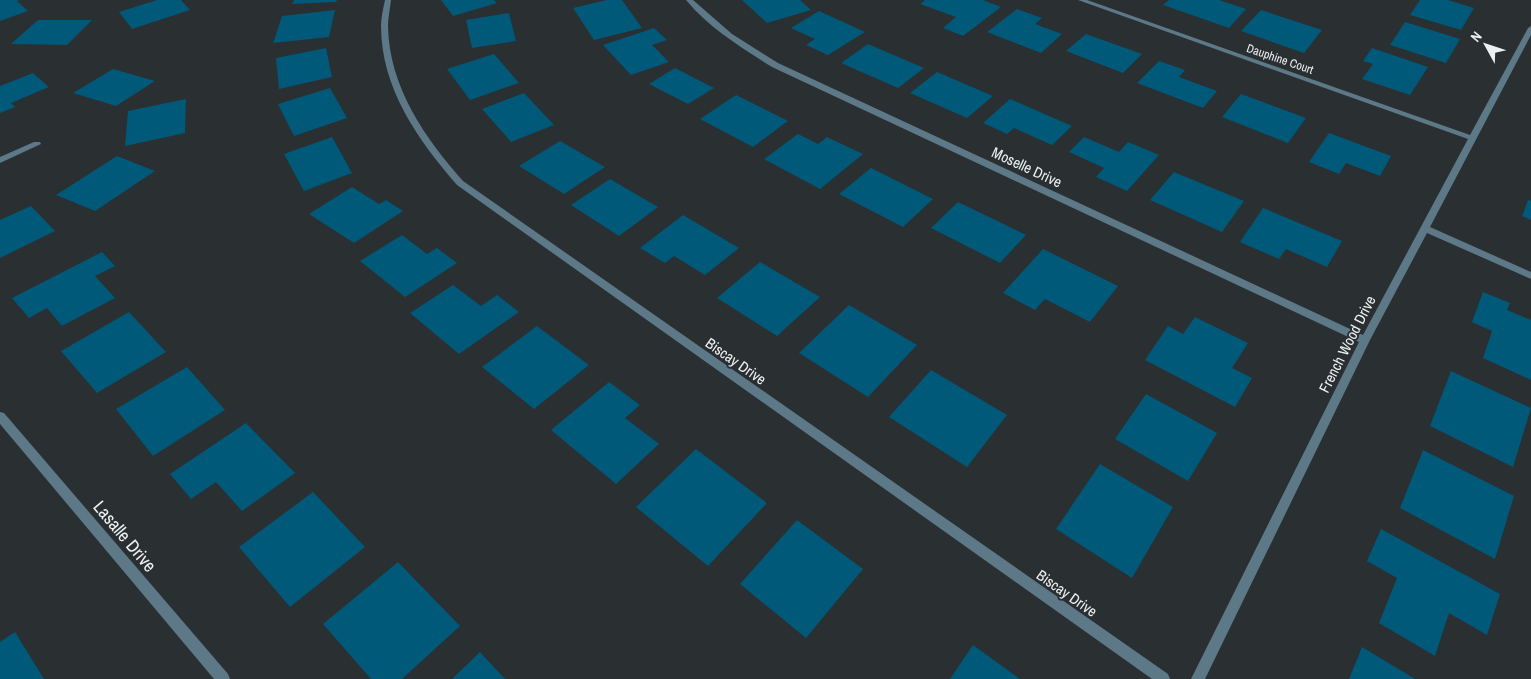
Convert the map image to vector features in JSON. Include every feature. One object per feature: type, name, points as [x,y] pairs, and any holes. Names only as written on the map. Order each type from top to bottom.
[{"type":"street","name":"Biscay Drive","points":[[388,0],[383,18],[386,59],[408,112],[441,163],[460,183],[1164,679]]},
{"type":"street","name":"Moselle Drive","points":[[690,0],[714,24],[743,46],[775,64],[1365,340]]},
{"type":"street","name":"Dauphine Court","points":[[1081,0],[1472,138]]},
{"type":"street","name":"French Wood Drive","points":[[1198,679],[1365,340],[1531,28]]},
{"type":"street","points":[[0,160],[38,144]]},
{"type":"street","points":[[1424,228],[1531,276]]},
{"type":"street","name":"Lasalle Drive","points":[[0,416],[223,679]]},
{"type":"building","points":[[0,0],[20,0],[17,1],[28,11],[0,21]]},
{"type":"building","points":[[157,0],[181,0],[190,10],[132,29],[119,12]]},
{"type":"building","points":[[294,0],[337,0],[336,2],[292,4]]},
{"type":"building","points":[[441,0],[494,0],[497,3],[453,16]]},
{"type":"building","points":[[607,0],[622,0],[642,28],[594,40],[573,8]]},
{"type":"building","points":[[742,0],[800,0],[811,10],[767,23]]},
{"type":"building","points":[[925,0],[983,0],[1001,7],[963,36],[943,28],[956,17],[920,4]]},
{"type":"building","points":[[1169,0],[1219,0],[1246,9],[1229,28],[1163,5]]},
{"type":"building","points":[[1420,0],[1448,0],[1474,8],[1461,30],[1410,15]]},
{"type":"building","points":[[1017,9],[1042,18],[1035,24],[1062,34],[1041,53],[987,32]]},
{"type":"building","points":[[335,10],[329,37],[273,43],[282,16]]},
{"type":"building","points":[[1261,10],[1322,30],[1304,53],[1241,31]]},
{"type":"building","points":[[819,11],[865,32],[828,55],[806,45],[815,39],[791,28]]},
{"type":"building","points":[[509,13],[516,41],[472,48],[466,20]]},
{"type":"building","points":[[38,20],[92,20],[67,45],[11,44]]},
{"type":"building","points":[[1405,22],[1460,39],[1446,63],[1390,45]]},
{"type":"building","points":[[654,28],[667,40],[652,45],[669,62],[631,75],[603,45]]},
{"type":"building","points":[[1086,34],[1142,54],[1123,73],[1066,51]]},
{"type":"building","points":[[868,44],[924,68],[898,88],[841,63]]},
{"type":"building","points":[[326,48],[332,77],[279,89],[276,58]]},
{"type":"building","points":[[1372,48],[1428,67],[1410,95],[1362,79],[1373,64],[1363,61]]},
{"type":"building","points":[[494,54],[519,83],[470,100],[447,69]]},
{"type":"building","points":[[1159,61],[1185,70],[1179,77],[1217,91],[1203,108],[1137,83]]},
{"type":"building","points":[[675,68],[714,88],[688,104],[649,84]]},
{"type":"building","points":[[113,69],[155,81],[116,106],[73,93]]},
{"type":"building","points":[[937,72],[993,96],[967,118],[910,93]]},
{"type":"building","points":[[33,73],[49,87],[11,103],[15,107],[0,113],[0,86]]},
{"type":"building","points":[[330,88],[347,118],[294,136],[278,104]]},
{"type":"building","points":[[524,93],[554,125],[511,142],[482,109]]},
{"type":"building","points":[[1241,94],[1306,118],[1288,143],[1222,117]]},
{"type":"building","points":[[736,95],[788,121],[753,147],[700,119]]},
{"type":"building","points":[[186,99],[185,133],[125,146],[128,111]]},
{"type":"building","points":[[1010,99],[1072,126],[1052,145],[1014,128],[1007,134],[983,123]]},
{"type":"building","points":[[1329,133],[1391,156],[1380,176],[1346,163],[1339,174],[1309,162]]},
{"type":"building","points":[[798,134],[818,144],[827,137],[863,154],[820,189],[764,159]]},
{"type":"building","points":[[332,137],[352,173],[304,191],[284,154]]},
{"type":"building","points":[[1084,137],[1119,152],[1128,142],[1159,155],[1127,191],[1096,177],[1104,168],[1069,152]]},
{"type":"building","points":[[560,141],[605,167],[564,194],[519,166]]},
{"type":"building","points":[[117,156],[155,171],[95,211],[56,195]]},
{"type":"building","points":[[871,168],[933,199],[903,227],[839,194]]},
{"type":"building","points":[[1174,172],[1244,201],[1222,232],[1150,200]]},
{"type":"building","points":[[610,179],[658,207],[619,236],[571,205]]},
{"type":"building","points":[[352,187],[379,204],[386,200],[403,211],[354,243],[309,214]]},
{"type":"building","points":[[1528,200],[1531,201],[1531,220],[1522,216]]},
{"type":"building","points":[[958,202],[1026,235],[1000,263],[931,228]]},
{"type":"building","points":[[31,206],[55,231],[0,258],[0,220]]},
{"type":"building","points":[[1263,208],[1342,241],[1327,267],[1286,249],[1279,259],[1240,242]]},
{"type":"building","points":[[683,215],[739,248],[705,275],[674,256],[665,263],[640,248]]},
{"type":"building","points":[[402,235],[427,254],[437,248],[457,263],[405,297],[360,261]]},
{"type":"building","points":[[1043,249],[1118,286],[1090,322],[1045,299],[1035,310],[1003,293]]},
{"type":"building","points":[[102,252],[115,266],[95,276],[115,298],[62,326],[47,308],[29,318],[12,298]]},
{"type":"building","points":[[760,262],[820,297],[777,336],[717,298]]},
{"type":"building","points":[[453,285],[481,306],[497,295],[519,312],[459,354],[410,313]]},
{"type":"building","points":[[1483,292],[1510,303],[1507,310],[1531,320],[1531,380],[1483,358],[1492,331],[1472,322]]},
{"type":"building","points":[[849,305],[917,345],[868,397],[799,353]]},
{"type":"building","points":[[129,312],[166,352],[97,393],[61,351]]},
{"type":"building","points":[[1195,317],[1248,343],[1232,368],[1252,378],[1235,407],[1145,360],[1168,326],[1183,334]]},
{"type":"building","points":[[537,326],[589,365],[534,409],[482,367]]},
{"type":"building","points":[[187,367],[225,410],[153,456],[116,409]]},
{"type":"building","points":[[931,370],[1007,415],[967,467],[889,417]]},
{"type":"building","points":[[1451,371],[1531,408],[1513,467],[1430,426]]},
{"type":"building","points":[[609,382],[640,405],[625,418],[659,444],[616,484],[551,430]]},
{"type":"building","points":[[1146,394],[1217,433],[1188,481],[1115,439]]},
{"type":"building","points":[[246,423],[295,473],[242,511],[216,482],[191,499],[170,474]]},
{"type":"building","points":[[696,449],[767,503],[708,566],[636,507]]},
{"type":"building","points":[[1423,450],[1514,496],[1495,559],[1400,508]]},
{"type":"building","points":[[1100,464],[1173,507],[1132,578],[1056,529]]},
{"type":"building","points":[[313,492],[365,547],[290,607],[239,547]]},
{"type":"building","points":[[797,520],[863,569],[806,638],[740,584]]},
{"type":"building","points":[[1381,529],[1500,594],[1487,635],[1449,613],[1435,656],[1379,623],[1397,578],[1367,561]]},
{"type":"building","points":[[398,562],[460,626],[402,679],[371,679],[323,624]]},
{"type":"building","points":[[15,632],[44,679],[0,679],[0,642]]},
{"type":"building","points":[[973,645],[1020,679],[950,679]]},
{"type":"building","points":[[1362,647],[1415,679],[1349,679]]},
{"type":"building","points":[[480,652],[505,679],[452,679]]}]
